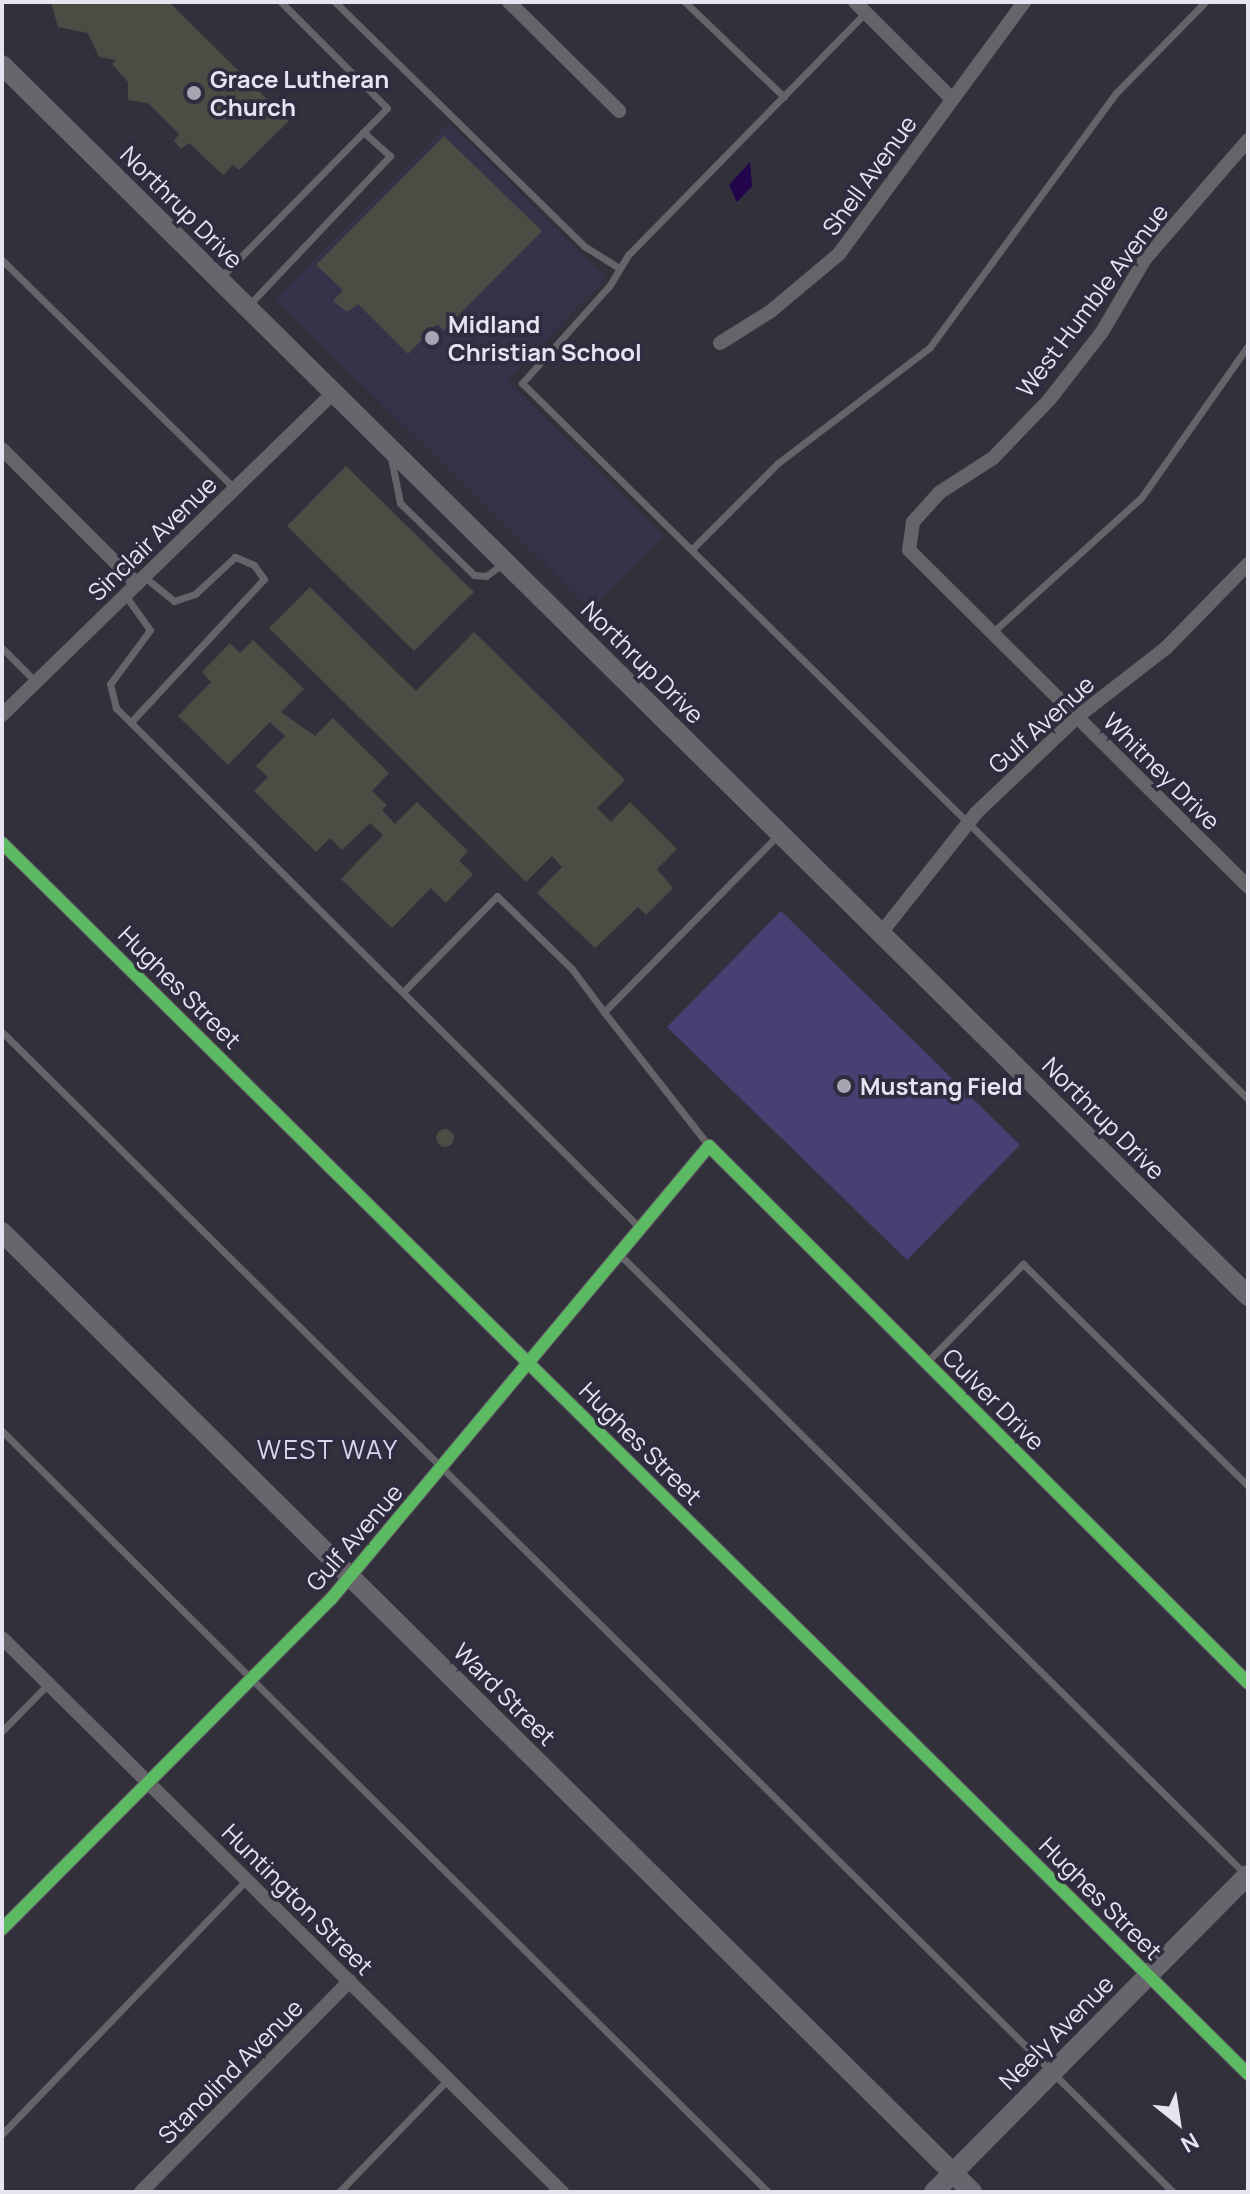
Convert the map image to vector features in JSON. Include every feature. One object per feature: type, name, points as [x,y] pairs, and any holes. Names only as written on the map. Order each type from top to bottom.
[{"type":"street","points":[[509,2],[619,111]]},
{"type":"street","name":"Shell Avenue","points":[[720,343],[771,311],[839,254],[913,160],[949,96],[1024,2]]},
{"type":"street","points":[[861,7],[949,96]]},
{"type":"street","name":"Northrup Drive","points":[[2,65],[1248,1296]]},
{"type":"street","name":"West Humble Avenue","points":[[909,550],[913,522],[940,492],[993,458],[1049,400],[1102,332],[1145,259],[1248,140]]},
{"type":"street","name":"Sinclair Avenue","points":[[2,715],[333,393]]},
{"type":"street","points":[[2,449],[141,580]]},
{"type":"street","name":"Whitney Drive","points":[[909,550],[1248,887]]},
{"type":"street","name":"Gulf Avenue","points":[[881,933],[967,824],[1077,717],[1166,648],[1248,564]]},
{"type":"street","name":"Hughes Street","points":[[2,843],[1248,2074]]},
{"type":"street","name":"Gulf Avenue","points":[[2,1929],[350,1576],[709,1146]]},
{"type":"street","name":"Culver Drive","points":[[709,1146],[1248,1683]]},
{"type":"street","name":"Ward Street","points":[[2,1232],[972,2192]]},
{"type":"street","name":"Huntington Street","points":[[2,1638],[562,2192]]},
{"type":"street","name":"Neely Avenue","points":[[934,2192],[1248,1876]]},
{"type":"street","name":"Stanolind Avenue","points":[[141,2192],[350,1981]]},
{"type":"street","points":[[537,2192],[549,2179]]},
{"type":"lane","points":[[219,280],[387,108],[281,2]]},
{"type":"lane","points":[[335,2],[584,246],[618,267]]},
{"type":"lane","points":[[685,2],[784,97]]},
{"type":"lane","points":[[693,548],[778,463],[930,347],[1116,93],[1205,2]]},
{"type":"lane","points":[[861,7],[784,97],[618,267],[610,285],[522,383],[693,548],[967,824],[1248,1099]]},
{"type":"lane","points":[[246,307],[390,156],[363,132]]},
{"type":"lane","points":[[2,260],[235,488]]},
{"type":"lane","points":[[992,633],[1141,498],[1248,346]]},
{"type":"lane","points":[[389,448],[400,503],[474,575],[486,576],[505,563]]},
{"type":"lane","points":[[131,722],[264,579],[254,565],[235,557],[195,594],[174,601],[141,580]]},
{"type":"lane","points":[[125,595],[150,630],[109,690],[131,722],[640,1228]]},
{"type":"lane","points":[[2,648],[36,682]]},
{"type":"lane","points":[[604,1012],[780,833]]},
{"type":"lane","points":[[403,992],[497,896],[572,969],[709,1146]]},
{"type":"lane","points":[[2,1032],[1173,2192]]},
{"type":"lane","points":[[619,1254],[1248,1876]]},
{"type":"lane","points":[[926,1363],[1023,1264],[1248,1486]]},
{"type":"lane","points":[[2,1431],[248,1681],[768,2192]]},
{"type":"lane","points":[[2,1731],[48,1684]]},
{"type":"lane","points":[[2,2134],[247,1879]]},
{"type":"lane","points":[[339,2192],[448,2079]]},
{"type":"shaded area","name":"Midland Christian School","points":[[449,123],[606,278],[507,380],[664,535],[591,610],[276,299]]},
{"type":"shaded area","points":[[750,162],[752,186],[737,202],[729,185]]},
{"type":"shaded area","name":"Mustang Field","points":[[781,911],[1020,1145],[907,1260],[667,1027]]},
{"type":"building","name":"Grace Lutheran Church","points":[[51,2],[169,2],[289,121],[239,170],[233,165],[223,175],[189,143],[181,149],[174,141],[179,134],[148,103],[128,100],[128,82],[112,64],[116,60],[99,57],[88,33],[58,27]]},
{"type":"building","points":[[444,136],[542,231],[444,330],[437,324],[408,354],[358,304],[347,312],[333,301],[343,290],[316,265]]},
{"type":"building","points":[[346,466],[474,592],[414,651],[287,526]]},
{"type":"building","points":[[310,587],[416,691],[474,632],[625,780],[597,808],[611,822],[630,802],[677,849],[657,869],[673,888],[646,915],[638,907],[595,948],[537,893],[562,867],[552,856],[526,882],[269,628]]},
{"type":"building","points":[[253,640],[304,689],[281,712],[315,736],[333,718],[389,773],[372,791],[387,805],[382,810],[395,824],[417,802],[468,851],[459,861],[473,874],[446,903],[431,888],[392,928],[341,879],[383,835],[370,823],[342,850],[330,838],[316,852],[254,791],[268,777],[256,766],[285,736],[270,722],[228,765],[178,716],[211,682],[202,672],[230,643],[240,653]]},
{"type":"building","points":[[441,1129],[449,1129],[454,1138],[452,1145],[441,1147],[436,1142],[436,1134]]},
{"type":"cycle path","points":[[2,843],[1248,2074]]},
{"type":"cycle path","points":[[2,1929],[331,1599],[709,1146],[1248,1683]]},
{"type":"place","name":"Grace Lutheran Church","points":[[194,93]]},
{"type":"place","name":"Midland Christian School","points":[[432,338]]},
{"type":"place","name":"Mustang Field","points":[[844,1086]]},
{"type":"district","name":"WEST WAY","points":[[328,1450]]}]
